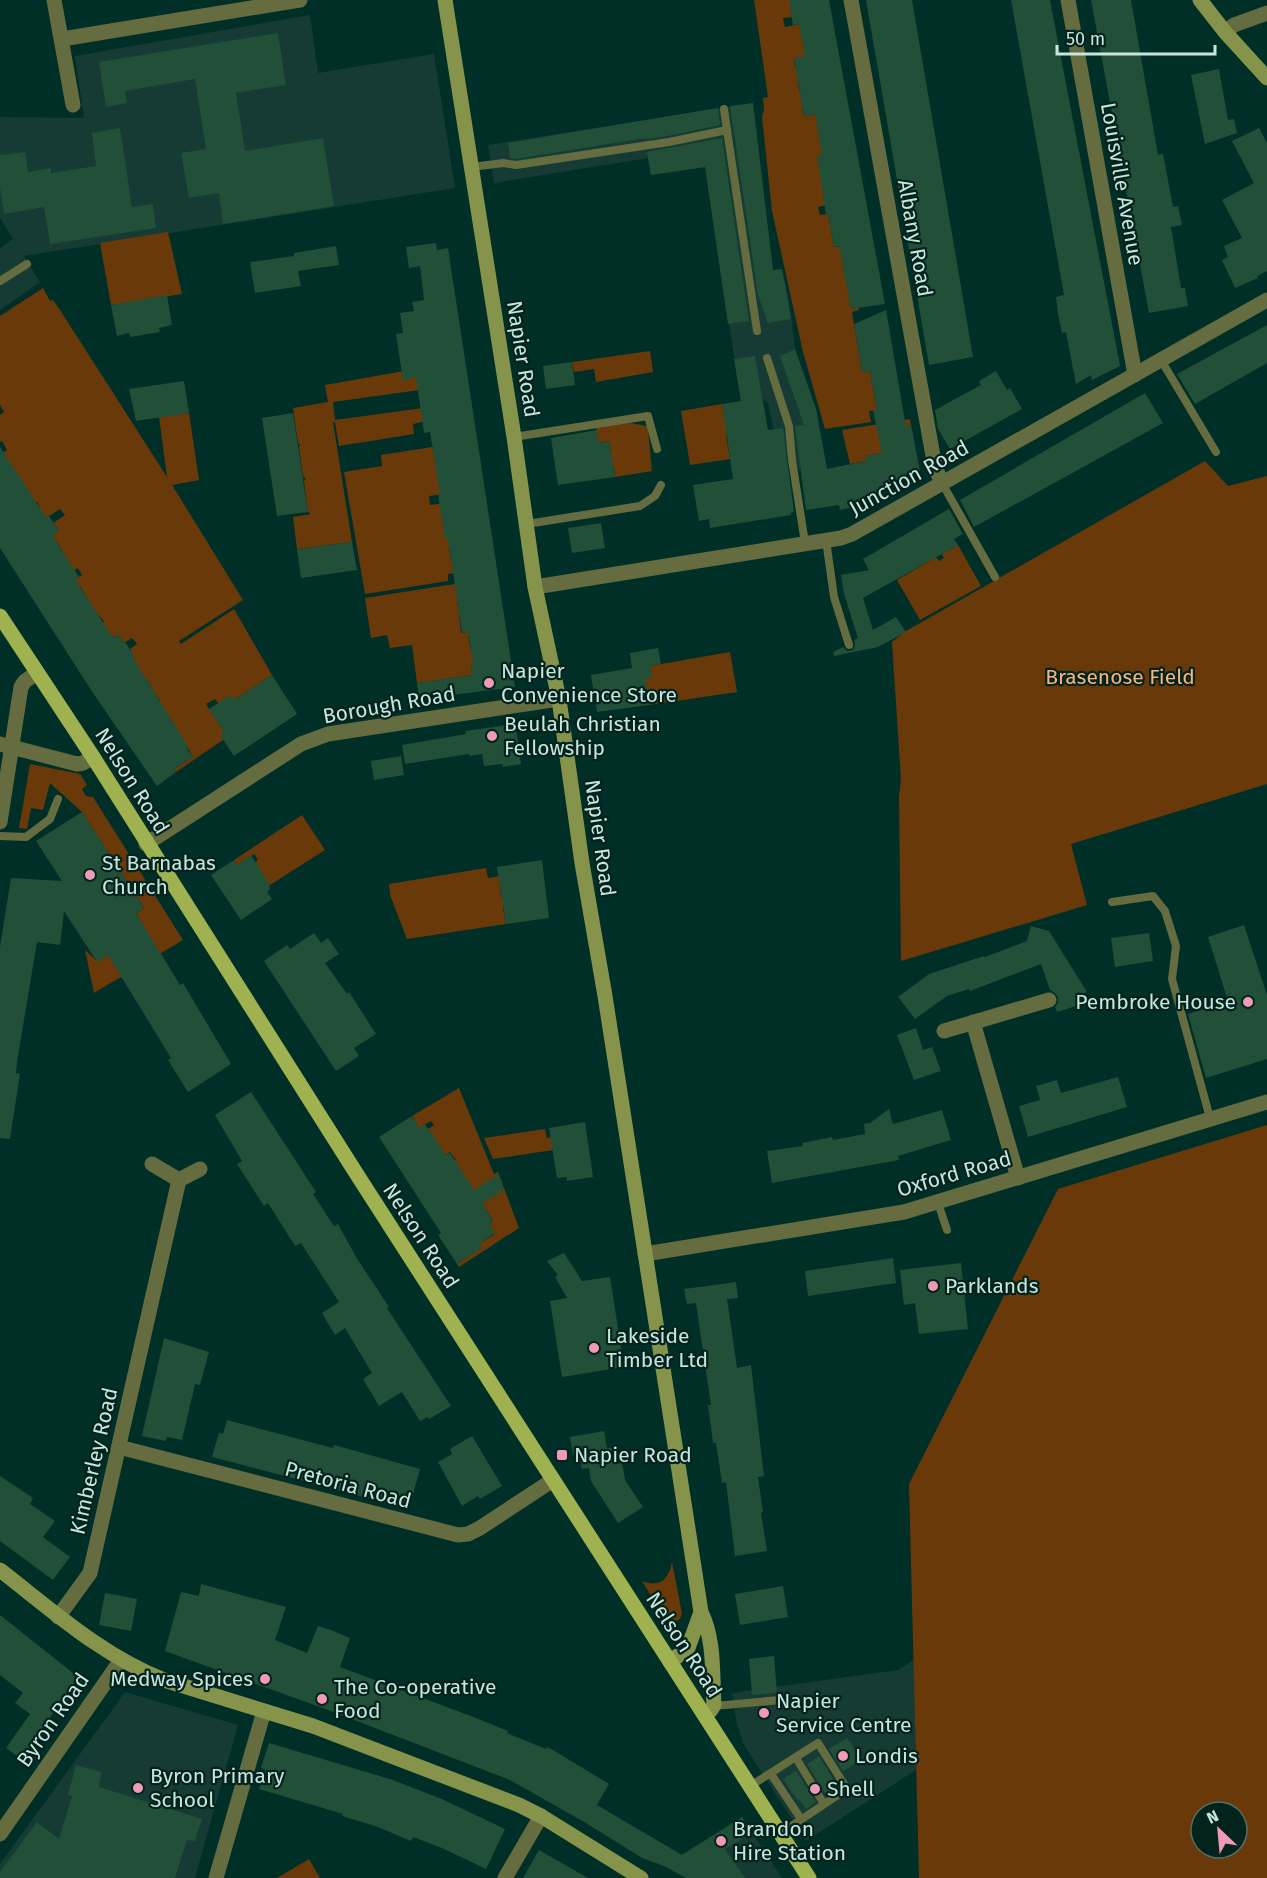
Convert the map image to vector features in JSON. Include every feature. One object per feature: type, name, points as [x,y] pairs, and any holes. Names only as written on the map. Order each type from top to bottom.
[{"type":"main road","name":"Nelson Road","points":[[0,616],[670,1662],[709,1710],[750,1786],[809,1878]]},
{"type":"street","points":[[54,0],[73,105]]},
{"type":"street","points":[[62,39],[300,0]]},
{"type":"street","name":"Napier Road","points":[[445,0],[514,437],[535,587],[559,699],[582,863],[607,1006],[702,1612],[708,1624],[710,1637],[709,1710]]},
{"type":"street","name":"Albany Road","points":[[851,0],[935,467],[942,483]]},
{"type":"street","name":"Louisville Avenue","points":[[1068,0],[1135,375]]},
{"type":"street","points":[[1200,0],[1225,32],[1267,78]]},
{"type":"street","points":[[1225,32],[1234,25],[1267,13]]},
{"type":"street","name":"Junction Road","points":[[535,587],[852,534],[1267,300]]},
{"type":"street","points":[[0,822],[6,745],[21,687],[25,681],[37,673]]},
{"type":"street","name":"Borough Road","points":[[146,844],[301,744],[328,734],[559,699]]},
{"type":"street","points":[[6,745],[79,764],[93,758]]},
{"type":"street","points":[[944,1031],[1049,1000]]},
{"type":"street","points":[[973,1022],[1018,1178]]},
{"type":"street","name":"Oxford Road","points":[[645,1254],[893,1214],[938,1203],[1267,1102]]},
{"type":"street","points":[[152,1164],[179,1180],[200,1168]]},
{"type":"street","name":"Kimberley Road","points":[[58,1617],[90,1573],[179,1180]]},
{"type":"street","name":"Pretoria Road","points":[[119,1447],[458,1536],[480,1528],[553,1480]]},
{"type":"street","points":[[0,1570],[94,1644],[121,1660],[164,1680],[313,1726],[519,1805],[541,1816],[641,1878]]},
{"type":"street","points":[[670,1662],[688,1648],[702,1612]]},
{"type":"street","name":"Byron Road","points":[[0,1834],[121,1660]]},
{"type":"street","points":[[216,1878],[264,1711]]},
{"type":"street","points":[[505,1878],[541,1816]]},
{"type":"lane","points":[[724,109],[757,331]]},
{"type":"lane","points":[[472,167],[503,163],[516,165],[669,142],[728,130]]},
{"type":"lane","points":[[0,281],[27,264]]},
{"type":"lane","points":[[767,358],[789,426],[805,543]]},
{"type":"lane","points":[[1161,360],[1216,452]]},
{"type":"lane","points":[[514,437],[648,416],[657,449]]},
{"type":"lane","points":[[942,483],[994,577]]},
{"type":"lane","points":[[527,524],[640,506],[655,496],[661,485]]},
{"type":"lane","points":[[826,540],[834,597],[849,645]]},
{"type":"lane","points":[[0,836],[26,837],[50,819],[58,799]]},
{"type":"lane","points":[[1112,902],[1153,896],[1165,911],[1176,946],[1172,979],[1210,1118]]},
{"type":"lane","points":[[938,1203],[946,1230]]},
{"type":"lane","points":[[709,1710],[780,1700]]},
{"type":"lane","points":[[750,1786],[818,1743],[847,1789],[781,1833]]},
{"type":"lane","points":[[796,1758],[824,1804]]},
{"type":"lane","points":[[771,1774],[801,1819]]},
{"type":"shaded area","points":[[310,15],[318,73],[434,54],[455,188],[24,256],[40,282],[0,310],[0,248],[13,239],[0,218],[0,117],[84,118],[75,56]]},
{"type":"shaded area","points":[[753,103],[773,270],[782,269],[789,299],[795,349],[816,409],[826,464],[799,470],[788,454],[778,452],[768,403],[762,398],[741,401],[705,167],[651,175],[648,158],[494,183],[488,145]]},
{"type":"shaded area","points":[[914,1660],[916,1770],[806,1841],[744,1745],[737,1725],[732,1693],[898,1670]]},
{"type":"shaded area","name":"Byron Primary School","points":[[125,1692],[238,1725],[195,1878],[0,1878],[0,1864]]},
{"type":"shaded area","name":"Brandon Hire Station","points":[[742,1817],[782,1878],[687,1878],[664,1866]]},
{"type":"green space","points":[[754,0],[796,0],[805,5],[790,8],[792,17],[783,18],[785,27],[808,22],[814,55],[794,59],[795,67],[799,66],[798,84],[802,103],[823,104],[802,108],[804,116],[815,114],[836,178],[821,181],[824,198],[841,202],[818,207],[820,215],[828,214],[834,247],[849,245],[843,266],[845,277],[853,276],[847,286],[851,308],[858,307],[859,310],[852,312],[862,372],[870,371],[877,410],[869,411],[871,422],[825,429],[803,352],[772,211],[762,117],[763,98],[768,97]]},
{"type":"green space","points":[[168,232],[182,294],[111,305],[100,243]]},
{"type":"green space","points":[[43,288],[50,301],[53,300],[60,310],[167,477],[159,417],[189,413],[199,480],[172,485],[243,600],[179,641],[181,644],[234,609],[272,675],[237,698],[247,714],[218,703],[215,699],[206,704],[224,732],[223,740],[176,772],[174,769],[193,757],[169,716],[149,729],[155,705],[160,701],[155,693],[134,707],[151,686],[146,679],[141,682],[113,671],[134,657],[130,649],[137,644],[132,638],[124,643],[118,635],[112,638],[87,633],[104,622],[99,615],[90,620],[73,611],[89,601],[80,586],[63,596],[59,589],[82,575],[78,568],[54,582],[63,552],[52,535],[59,531],[53,523],[65,515],[60,509],[23,533],[40,507],[37,502],[30,506],[3,452],[7,450],[2,441],[0,442],[0,415],[4,412],[0,405],[0,316]]},
{"type":"green space","points":[[650,351],[653,372],[596,382],[594,369],[574,372],[572,362]]},
{"type":"green space","points":[[410,370],[441,387],[333,402],[335,420],[445,405],[431,420],[413,424],[414,434],[339,446],[335,422],[333,422],[352,542],[297,549],[293,517],[311,514],[308,512],[304,481],[306,478],[303,477],[293,408],[328,402],[325,385]]},
{"type":"green space","points":[[722,404],[725,421],[753,432],[726,436],[730,459],[690,465],[681,411]]},
{"type":"green space","points":[[910,419],[912,434],[882,453],[866,456],[866,461],[850,464],[842,430]]},
{"type":"green space","points":[[630,423],[647,426],[652,471],[615,477],[614,468],[601,452],[611,450],[609,441],[580,446],[597,434],[596,426]]},
{"type":"green space","points":[[432,447],[450,493],[429,496],[430,505],[446,503],[459,547],[449,549],[452,563],[471,570],[448,574],[448,581],[365,594],[344,472],[382,466],[381,455]]},
{"type":"green space","name":"Brasenose Field","points":[[1205,461],[1228,486],[1267,476],[1267,784],[1071,844],[1087,905],[901,961],[899,796],[901,780],[892,642],[906,631]]},
{"type":"green space","points":[[958,545],[981,586],[920,620],[897,580],[936,557],[939,561],[944,558],[942,554]]},
{"type":"green space","points":[[455,584],[476,599],[457,603],[459,611],[478,608],[478,612],[459,615],[461,633],[481,630],[468,636],[471,651],[481,650],[483,663],[471,665],[472,675],[417,683],[412,645],[390,648],[387,635],[371,638],[365,598]]},
{"type":"green space","points":[[730,652],[737,692],[649,705],[647,694],[619,683],[650,666]]},
{"type":"green space","points":[[30,764],[80,774],[87,785],[82,789],[86,796],[93,797],[183,940],[94,993],[85,950],[97,961],[146,930],[136,913],[144,908],[82,812],[50,783],[43,810],[31,808],[27,829],[19,828]]},
{"type":"green space","points":[[302,815],[325,850],[270,885],[254,863],[258,860],[254,854],[237,865],[234,860]]},
{"type":"green space","points":[[486,868],[488,878],[515,874],[516,878],[500,886],[501,897],[522,901],[503,908],[506,924],[407,939],[390,895],[389,884]]},
{"type":"green space","points":[[459,1088],[494,1174],[498,1172],[519,1228],[459,1267],[457,1264],[481,1248],[479,1244],[495,1234],[489,1224],[493,1221],[468,1181],[434,1174],[456,1160],[450,1152],[441,1158],[428,1129],[434,1125],[431,1121],[419,1128],[412,1116]]},
{"type":"green space","points":[[1267,1125],[1267,1878],[919,1878],[909,1484],[1058,1189]]},
{"type":"green space","points":[[545,1129],[547,1138],[551,1137],[553,1150],[493,1159],[484,1138]]},
{"type":"green space","points":[[672,1562],[682,1614],[680,1619],[667,1622],[642,1581],[659,1583],[669,1573]]},
{"type":"green space","points":[[309,1859],[320,1878],[277,1878]]},
{"type":"building","points":[[789,0],[829,0],[885,304],[851,309],[839,246],[834,247],[828,214],[826,214],[817,156],[822,155],[815,114],[804,116],[794,58],[805,56],[799,24],[793,25]]},
{"type":"building","points":[[866,0],[912,0],[973,357],[929,365]]},
{"type":"building","points":[[1011,0],[1050,0],[1120,366],[1092,380],[1091,375],[1076,384],[1066,332],[1062,333],[1058,314],[1056,297],[1064,295]]},
{"type":"building","points":[[1091,0],[1131,0],[1158,155],[1163,154],[1173,207],[1178,206],[1182,225],[1171,227],[1181,288],[1185,288],[1188,306],[1149,313]]},
{"type":"building","points":[[278,33],[286,85],[236,93],[245,151],[323,138],[334,206],[223,224],[219,193],[189,198],[181,153],[206,149],[195,79],[125,91],[127,103],[106,107],[99,62]]},
{"type":"building","points":[[1219,69],[1228,120],[1234,119],[1237,133],[1205,144],[1191,75]]},
{"type":"building","points":[[753,103],[773,270],[782,269],[791,319],[768,323],[758,295],[730,106]]},
{"type":"building","points":[[718,108],[720,125],[668,136],[516,159],[510,158],[508,143]]},
{"type":"building","points":[[120,128],[132,207],[153,204],[156,228],[50,244],[44,207],[4,214],[0,187],[0,155],[25,152],[28,172],[51,168],[51,173],[96,166],[92,133]]},
{"type":"building","points":[[1259,128],[1267,143],[1267,271],[1257,276],[1258,278],[1235,288],[1222,260],[1228,257],[1224,246],[1242,238],[1222,200],[1254,183],[1232,141]]},
{"type":"building","points":[[722,138],[749,321],[728,324],[705,167],[651,175],[647,152]]},
{"type":"building","points":[[436,243],[437,250],[448,248],[515,687],[419,699],[417,683],[472,675],[471,665],[473,664],[468,632],[462,633],[448,539],[445,539],[430,432],[424,433],[416,377],[403,381],[396,334],[403,333],[400,313],[414,311],[412,302],[424,300],[420,266],[409,268],[406,247]]},
{"type":"building","points":[[336,246],[339,265],[298,271],[301,286],[255,293],[250,262],[294,256],[294,253]]},
{"type":"building","points":[[167,295],[172,325],[159,328],[160,332],[130,337],[129,333],[117,336],[111,305]]},
{"type":"building","points":[[886,310],[906,427],[911,424],[920,472],[904,475],[905,479],[888,482],[889,489],[872,492],[873,497],[857,500],[858,506],[840,510],[839,505],[806,510],[795,426],[804,425],[780,356],[795,349],[816,409],[827,469],[866,461],[866,456],[882,453],[873,410],[877,410],[870,371],[862,372],[854,324]]},
{"type":"building","points":[[1267,325],[1267,363],[1195,404],[1177,374]]},
{"type":"building","points":[[755,356],[768,430],[783,428],[794,512],[791,515],[710,528],[709,519],[699,521],[693,485],[733,479],[722,404],[741,401],[734,359]]},
{"type":"building","points":[[572,362],[575,385],[546,389],[543,366]]},
{"type":"building","points":[[996,371],[1007,390],[1010,388],[1022,409],[950,449],[938,429],[935,410],[981,385],[979,381]]},
{"type":"building","points":[[184,381],[189,413],[136,421],[129,389]]},
{"type":"building","points":[[1145,393],[1163,423],[974,527],[960,500]]},
{"type":"building","points":[[293,413],[308,512],[277,516],[262,418]]},
{"type":"building","points":[[597,430],[599,443],[609,441],[615,477],[558,485],[551,438]]},
{"type":"building","points":[[0,447],[46,517],[49,516],[59,531],[52,535],[79,577],[75,579],[113,638],[118,635],[125,642],[189,748],[187,749],[193,757],[174,769],[176,772],[157,786],[93,693],[0,548]]},
{"type":"building","points":[[949,509],[963,534],[954,539],[958,545],[863,598],[873,630],[896,617],[906,632],[878,647],[834,656],[833,652],[843,647],[847,651],[853,650],[854,640],[858,638],[844,594],[841,575],[869,570],[863,559]]},
{"type":"building","points":[[601,523],[605,548],[572,553],[568,528]]},
{"type":"building","points":[[352,542],[357,570],[301,578],[297,549]]},
{"type":"building","points":[[658,648],[661,664],[650,666],[652,678],[645,679],[649,705],[597,712],[591,675],[632,668],[630,653]]},
{"type":"building","points":[[272,675],[297,714],[234,756],[220,735],[224,732],[209,709],[231,695],[234,700]]},
{"type":"building","points":[[508,725],[516,729],[521,764],[503,767],[502,764],[484,766],[482,754],[469,756],[469,754],[405,764],[402,745],[466,734],[465,731]]},
{"type":"building","points":[[401,756],[404,775],[374,780],[371,761]]},
{"type":"building","points":[[82,812],[144,908],[136,913],[180,985],[183,983],[231,1064],[188,1092],[168,1060],[171,1058],[108,955],[97,962],[64,911],[60,945],[37,942],[17,1062],[16,1073],[20,1074],[10,1139],[0,1138],[0,947],[11,878],[62,881],[36,841]]},
{"type":"building","points":[[251,855],[270,885],[267,892],[272,899],[241,920],[211,875],[234,860],[237,865]]},
{"type":"building","points":[[542,860],[549,918],[506,924],[497,867]]},
{"type":"building","name":"Pembroke House","points":[[1244,925],[1267,995],[1267,1059],[1206,1078],[1188,1014],[1228,1001],[1208,937]]},
{"type":"building","points":[[1031,926],[1049,931],[1087,992],[1079,995],[1082,1004],[1057,1012],[1055,1007],[1058,997],[1050,990],[1041,964],[970,991],[969,989],[947,996],[915,1019],[898,997],[929,974],[1027,941]]},
{"type":"building","points":[[314,933],[321,943],[328,938],[339,954],[325,963],[347,994],[349,992],[376,1034],[354,1048],[359,1056],[336,1071],[264,961],[287,945],[290,949]]},
{"type":"building","points":[[1149,933],[1153,961],[1115,967],[1111,938]]},
{"type":"building","points":[[916,1028],[923,1050],[932,1047],[941,1071],[914,1080],[897,1035]]},
{"type":"building","points":[[1118,1077],[1127,1107],[1028,1137],[1019,1106],[1040,1100],[1036,1086],[1057,1080],[1061,1093]]},
{"type":"building","points":[[251,1092],[316,1192],[313,1194],[334,1226],[338,1224],[356,1257],[389,1307],[387,1308],[451,1406],[429,1419],[428,1417],[420,1421],[402,1392],[379,1406],[363,1379],[372,1373],[345,1328],[335,1335],[322,1313],[339,1302],[301,1243],[295,1246],[268,1203],[264,1206],[237,1164],[242,1161],[215,1115]]},
{"type":"building","points":[[889,1109],[893,1124],[942,1110],[951,1140],[898,1156],[899,1160],[772,1183],[767,1151],[803,1146],[802,1143],[832,1137],[833,1140],[865,1134],[864,1124],[870,1123]]},
{"type":"building","points":[[412,1116],[419,1128],[425,1124],[446,1155],[450,1153],[474,1190],[499,1174],[504,1190],[482,1203],[493,1222],[489,1224],[495,1233],[479,1244],[482,1248],[457,1264],[438,1235],[441,1233],[379,1137]]},
{"type":"building","points":[[585,1122],[593,1177],[567,1181],[567,1177],[557,1178],[549,1128]]},
{"type":"building","points":[[564,1253],[582,1281],[610,1277],[624,1367],[562,1377],[550,1301],[567,1298],[555,1277],[558,1275],[547,1261]]},
{"type":"building","points":[[893,1258],[896,1283],[808,1296],[805,1271]]},
{"type":"building","name":"Parklands","points":[[961,1263],[968,1329],[919,1334],[915,1303],[904,1305],[900,1270]]},
{"type":"building","points":[[736,1282],[738,1298],[727,1299],[737,1368],[751,1365],[764,1476],[758,1477],[767,1551],[735,1556],[726,1482],[722,1483],[716,1443],[713,1443],[708,1405],[711,1405],[696,1303],[687,1304],[684,1289]]},
{"type":"building","points":[[164,1338],[209,1352],[200,1385],[195,1384],[182,1440],[167,1437],[166,1441],[142,1436]]},
{"type":"building","points":[[227,1420],[333,1448],[334,1445],[420,1469],[409,1509],[212,1457],[219,1433],[223,1434]]},
{"type":"building","points":[[604,1431],[607,1448],[613,1448],[616,1464],[622,1463],[625,1480],[643,1507],[618,1523],[591,1481],[589,1468],[582,1469],[579,1453],[573,1454],[570,1437]]},
{"type":"building","points":[[472,1436],[502,1486],[462,1506],[438,1462],[452,1454],[450,1449]]},
{"type":"building","points":[[0,1476],[33,1498],[30,1504],[55,1521],[43,1537],[70,1557],[53,1580],[0,1541]]},
{"type":"building","points":[[201,1584],[286,1607],[275,1640],[307,1653],[318,1626],[331,1630],[350,1638],[340,1667],[476,1718],[558,1753],[609,1784],[597,1805],[682,1855],[742,1817],[752,1833],[725,1849],[745,1878],[686,1878],[664,1866],[642,1858],[510,1780],[331,1711],[165,1651],[181,1592],[199,1596]]},
{"type":"building","points":[[783,1586],[788,1617],[740,1625],[735,1594]]},
{"type":"building","points":[[105,1593],[137,1599],[131,1631],[99,1625]]},
{"type":"building","points":[[0,1615],[83,1681],[66,1703],[62,1700],[21,1759],[6,1748],[30,1714],[15,1703],[23,1693],[0,1675]]},
{"type":"building","points":[[774,1656],[777,1693],[752,1695],[749,1659]]},
{"type":"building","points":[[847,1738],[862,1760],[843,1771],[829,1749]]},
{"type":"building","points":[[269,1743],[393,1780],[444,1800],[505,1829],[486,1869],[413,1837],[411,1841],[378,1827],[342,1816],[343,1814],[259,1789],[265,1769],[261,1768]]},
{"type":"building","points":[[819,1756],[838,1787],[826,1795],[807,1764]]},
{"type":"building","points":[[76,1765],[101,1772],[99,1787],[202,1819],[195,1841],[187,1840],[175,1878],[0,1878],[0,1872],[37,1822],[59,1839],[72,1796],[68,1795]]},
{"type":"building","points":[[796,1771],[816,1802],[806,1809],[783,1779]]},
{"type":"building","points":[[539,1850],[588,1878],[523,1878]]},
{"type":"place","name":"Napier Convenience Store","points":[[489,683]]},
{"type":"place","name":"Beulah Christian Fellowship","points":[[492,736]]},
{"type":"place","name":"St Barnabas Church","points":[[90,875]]},
{"type":"place","name":"Pembroke House","points":[[1248,1002]]},
{"type":"place","name":"Parklands","points":[[933,1286]]},
{"type":"place","name":"Lakeside Timber Ltd","points":[[594,1348]]},
{"type":"place","name":"Napier Road","points":[[562,1455]]},
{"type":"place","name":"Medway Spices","points":[[265,1679]]},
{"type":"place","name":"The Co-operative Food","points":[[322,1699]]},
{"type":"place","name":"Napier Service Centre","points":[[764,1713]]},
{"type":"place","name":"Londis","points":[[843,1756]]},
{"type":"place","name":"Byron Primary School","points":[[138,1788]]},
{"type":"place","name":"Shell","points":[[815,1789]]},
{"type":"place","name":"Brandon Hire Station","points":[[721,1841]]}]
